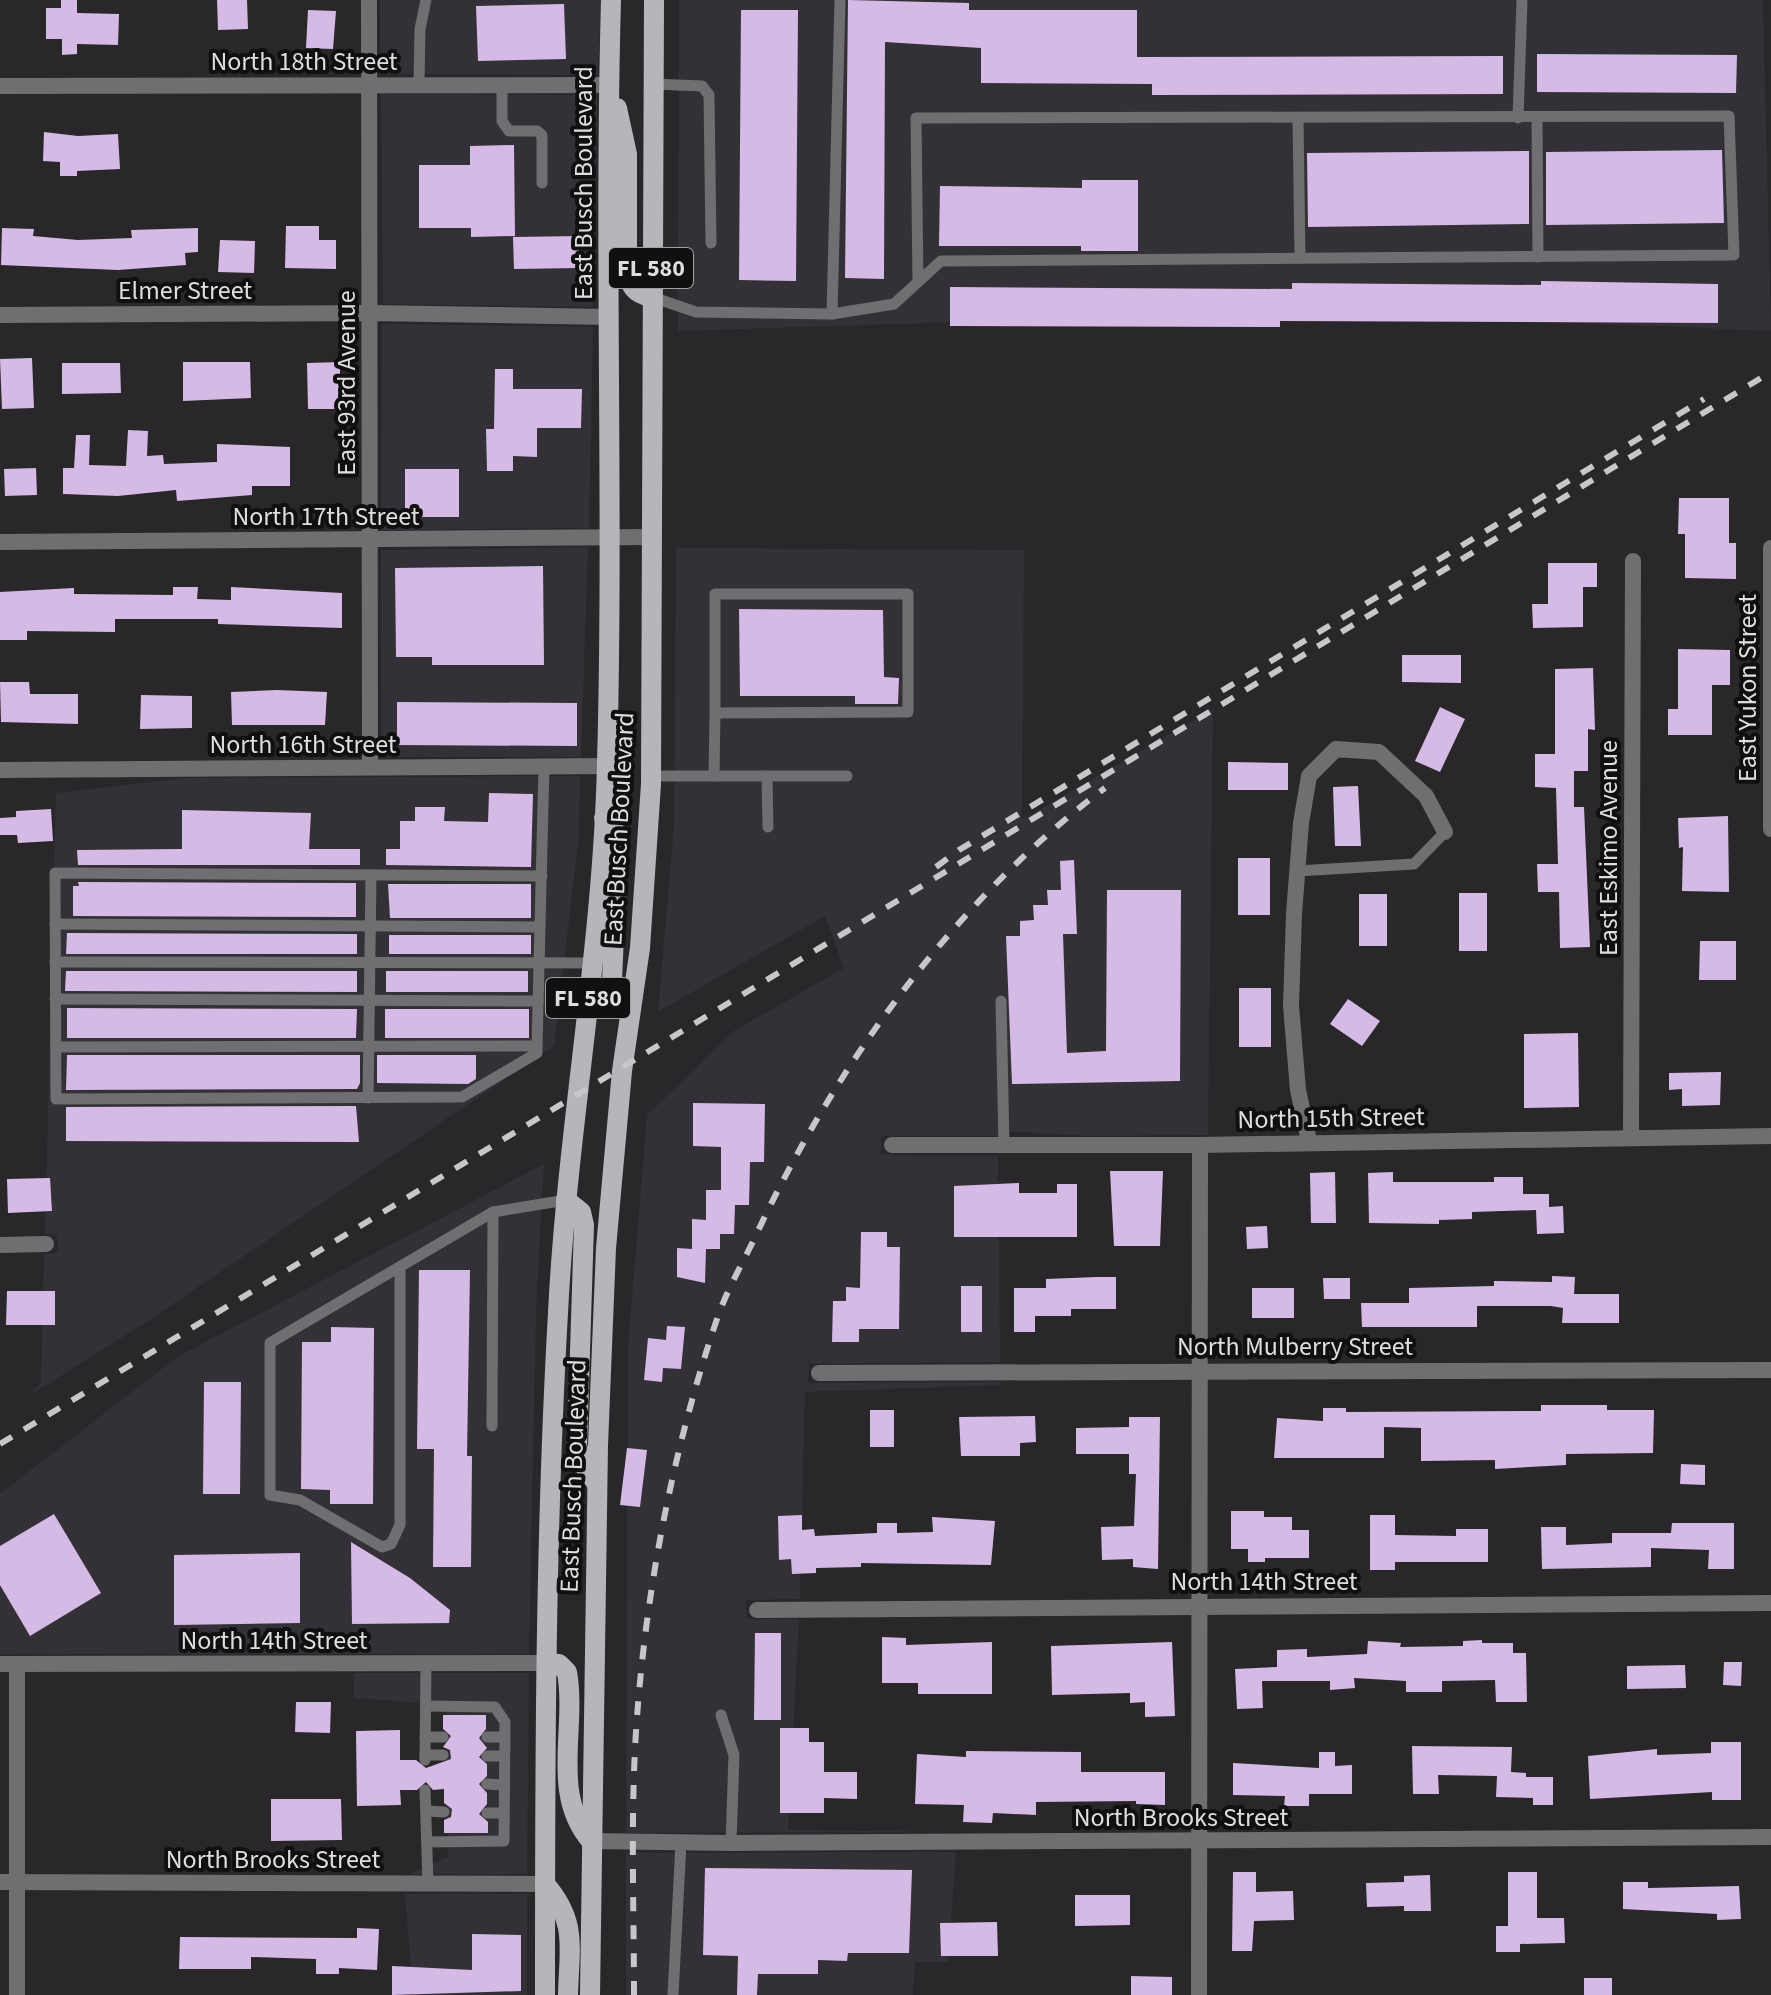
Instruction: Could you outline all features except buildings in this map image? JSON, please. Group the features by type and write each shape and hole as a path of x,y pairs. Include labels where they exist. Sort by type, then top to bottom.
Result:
{"main road":[{"name":"East Busch Boulevard","path":"545,1995 548,1663 558,1313 566,1200 593,963 607,766 611,0"},
{"name":"East Busch Boulevard","path":"590,1995 597,1484 609,1203 640,948 651,776 654,0"},
{"path":"609,85 627,154 627,271 631,287 638,294 651,297"},
{"path":"604,818 618,841 612,981 615,986 633,995"},
{"path":"566,1200 581,1212 584,1225 577,1446 583,1464 597,1484"},
{"path":"548,1663 559,1664 567,1672 569,1802 577,1824 591,1841"},
{"path":"545,1884 565,1906 569,1932 568,1995"}],"street":[{"name":"East 93rd Avenue","path":"369,0 370,767"},
{"name":"North 18th Street","path":"0,86 609,85"},
{"name":"Elmer Street","path":"0,315 370,313 609,317"},
{"name":"North 17th Street","path":"0,542 651,537"},
{"name":"East Yukon Street","path":"1771,548 1771,829"},
{"name":"East Eskimo Avenue","path":"1631,1136 1633,561"},
{"path":"1309,1141 1298,1090 1291,1006 1297,871 1309,776 1336,749 1379,752 1426,796 1445,832"},
{"name":"North 16th Street","path":"0,770 607,766"},
{"name":"North 15th Street","path":"892,1145 1200,1145 1771,1136"},
{"path":"1199,1995 1200,1145"},
{"path":"0,1245 46,1244"},
{"name":"North Mulberry Street","path":"819,1373 1771,1370"},
{"name":"North 14th Street","path":"757,1610 1771,1603"},
{"name":"North 14th Street","path":"8,1664 548,1663"},
{"path":"8,1664 8,1882 17,1995"},
{"name":"North Brooks Street","path":"591,1841 731,1843 1771,1837"},
{"name":"North Brooks Street","path":"8,1882 545,1884"}],"lane":[{"path":"419,84 420,29 426,0"},
{"path":"832,314 840,0"},
{"path":"1518,118 1522,0"},
{"path":"653,84 702,86 709,95 711,243"},
{"path":"502,85 502,121 509,131 537,131 542,135 542,183"},
{"path":"651,297 696,312 832,314 894,304 941,261 1734,255 1729,116 916,118 918,282"},
{"path":"1537,117 1538,257"},
{"path":"1298,118 1300,258"},
{"path":"714,776 715,594 908,594 908,712 715,713"},
{"path":"542,876 55,873 56,1099 462,1097 537,1053 542,876 544,766"},
{"path":"651,776 847,776"},
{"path":"767,776 768,827"},
{"path":"1297,871 1414,864 1445,832"},
{"path":"368,1098 371,875"},
{"path":"55,924 540,927"},
{"path":"55,962 593,963"},
{"path":"55,999 538,1001"},
{"path":"1001,1001 1004,1146"},
{"path":"56,1047 537,1046"},
{"path":"400,1267 400,1525 391,1544 382,1547 300,1500 270,1495 270,1343 493,1212 566,1200"},
{"path":"492,1426 493,1212"},
{"path":"426,1663 425,1758 443,1755"},
{"path":"426,1706 495,1707 505,1722 504,1841 427,1842"},
{"path":"721,1715 734,1755 731,1843"},
{"path":"425,1737 443,1737"},
{"path":"487,1737 504,1737"},
{"path":"487,1756 504,1756"},
{"path":"487,1784 504,1785"},
{"path":"425,1790 428,1884"},
{"path":"426,1811 444,1812"},
{"path":"487,1813 504,1813"},
{"path":"673,1995 681,1843"}],"shaded area":[{"path":"380,0 601,0 598,75 380,74"},
{"path":"679,0 1763,0 1771,331 1306,311 678,331"},
{"path":"381,94 597,95 593,307 383,304"},
{"path":"382,324 593,327 589,528 381,530"},
{"path":"588,547 581,757 381,757 381,550"},
{"path":"676,548 1024,550 1022,820 1213,709 1208,1135 1091,1136 998,1131 998,1136 881,1136 881,1155 998,1156 1000,1362 809,1364 808,1383 1001,1382 1001,1385 805,1392 800,1599 746,1600 747,1619 799,1619 788,1830 958,1832 626,1833 628,1346 647,1115 734,1031 844,968 825,916 658,1012 674,825"},
{"path":"580,776 579,836 554,1046 151,1319 29,1396 41,1382 44,1254 58,1253 57,1234 45,1234 56,793 186,778"},
{"path":"544,1164 536,1310 529,1654 0,1654 0,1494 177,1357"},
{"path":"354,1673 529,1673 527,1874 410,1874 448,1857 446,1705 354,1698"},
{"path":"956,1852 948,1962 915,1962 913,1995 626,1995 626,1853"},
{"path":"405,1894 527,1894 527,1995 413,1995"}],"railway":[{"path":"0,1444 1771,372"},
{"path":"936,867 959,850 1704,399"},
{"path":"634,1995 634,1786 637,1717 648,1616 675,1465 721,1308 789,1170 824,1108 862,1047 904,989 998,881 1105,788"}]}
